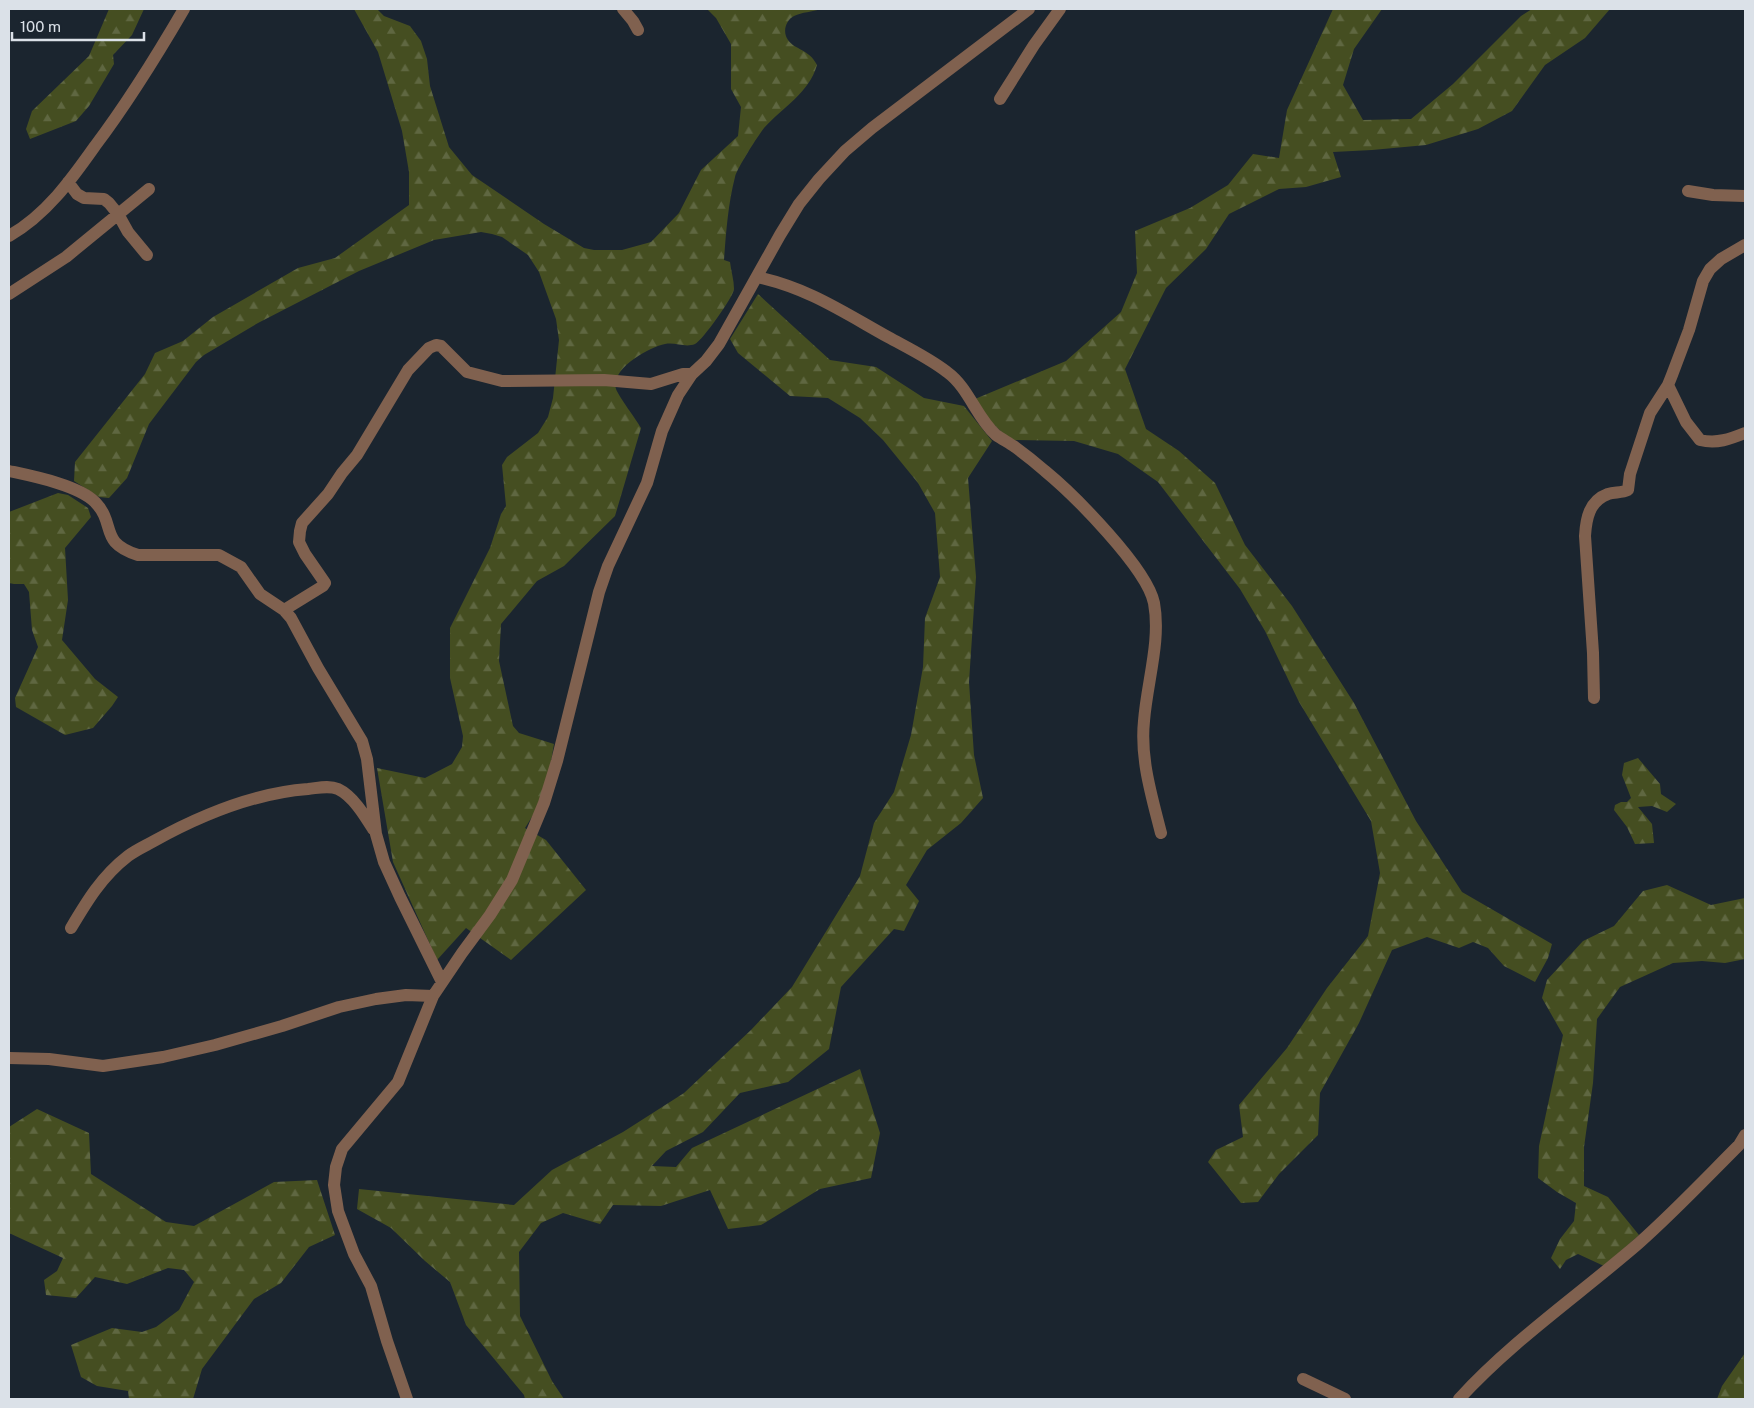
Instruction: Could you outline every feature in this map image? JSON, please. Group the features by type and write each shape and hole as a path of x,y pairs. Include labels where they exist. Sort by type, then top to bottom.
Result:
{"street":[{"path":"9,236 49,206 68,182 130,99 184,9"},
{"path":"623,9 638,30"},
{"path":"407,1399 387,1341 372,1286 354,1254 338,1211 334,1185 336,1167 342,1150 398,1082 433,996 502,898 530,838 544,804 557,761 599,592 608,566 647,483 662,430 678,395 692,374 720,344 799,204 819,179 845,151 872,128 1029,9"},
{"path":"1000,99 1034,44 1060,9"},
{"path":"68,182 78,194 90,200 104,198 118,214 128,232 148,255"},
{"path":"9,294 66,257 149,189"},
{"path":"1688,191 1713,195 1745,196"},
{"path":"1594,698 1585,536 1586,521 1590,509 1598,499 1609,494 1628,490 1630,474 1650,413 1668,386 1689,330 1703,281 1710,269 1721,259 1745,245"},
{"path":"757,277 774,280 806,291 920,354 948,372 962,387 983,420 997,435 1047,472 1086,510 1126,555 1142,578 1154,602 1156,628 1144,721 1143,749 1149,787 1161,834"},
{"path":"284,610 325,583 305,554 300,542 302,523 328,494 357,455 408,370 429,348 441,346 467,372 502,381 604,380 651,384 683,374 692,374"},
{"path":"1668,386 1686,422 1700,440 1710,442 1725,441 1745,433"},
{"path":"9,471 52,482 74,490 94,501 108,523 110,536 128,551 138,555 219,555 230,559 241,567 260,594 284,610 296,625 318,668 362,742 367,759 376,834 384,862 442,982"},
{"path":"71,928 92,892 128,856 181,826 241,802 293,790 329,787 339,790 351,799 376,834"},
{"path":"9,1058 49,1059 103,1066 163,1058 282,1026 339,1007 406,995 433,996"},
{"path":"1459,1399 1490,1366 1638,1243 1690,1196 1743,1142"},
{"path":"1303,1379 1345,1399"}],"green space":[{"path":"109,9 144,9 132,35 113,55 114,64 89,106 76,121 30,139 26,129 32,111 89,56"},
{"path":"354,9 377,9 384,16 410,26 421,41 427,59 430,86 449,147 472,175 544,224 584,248 622,250 651,242 679,213 701,170 738,136 741,107 731,89 731,44 716,18 707,9 821,9 797,15 787,23 785,33 788,40 810,56 817,65 802,92 764,128 743,160 735,177 729,208 724,260 730,262 734,286 733,293 724,309 695,344 665,344 650,349 632,360 619,374 616,381 616,389 641,428 615,516 564,566 537,581 501,624 499,661 513,726 519,733 554,744 545,796 525,828 546,840 586,890 511,960 466,928 437,960 393,862 377,768 425,778 452,764 462,747 463,736 450,678 450,628 490,548 501,514 506,506 502,465 507,457 538,433 548,417 553,398 559,340 556,319 539,272 528,255 502,237 481,232 434,240 359,271 258,323 204,355 196,362 149,424 127,478 109,498 99,497 74,481 75,462 145,374 155,353 183,341 213,317 298,268 335,258 409,205 409,172 402,131 378,52"},
{"path":"1333,9 1382,9 1354,49 1343,85 1363,120 1411,119 1453,84 1521,16 1532,9 1610,9 1585,38 1545,65 1512,111 1478,129 1426,145 1333,152 1341,177 1306,187 1279,189 1229,214 1206,249 1166,288 1125,369 1146,429 1179,451 1215,483 1245,545 1292,606 1354,703 1416,821 1462,892 1552,944 1548,958 1535,982 1504,966 1488,948 1473,942 1459,948 1427,937 1392,950 1359,1023 1320,1093 1318,1135 1279,1174 1258,1202 1241,1203 1208,1162 1216,1150 1243,1137 1239,1105 1287,1048 1327,988 1368,936 1380,873 1371,821 1299,702 1265,631 1240,589 1158,482 1118,454 1074,441 1010,440 986,417 975,399 1066,361 1121,312 1137,273 1135,231 1190,208 1228,185 1253,154 1279,158 1287,110"},
{"path":"758,294 830,360 876,367 924,398 964,406 992,441 968,478 976,577 969,682 974,755 983,798 961,823 927,850 906,885 919,901 904,931 894,929 841,987 829,1049 788,1082 740,1093 703,1132 666,1151 652,1166 676,1167 692,1148 860,1069 880,1133 871,1178 820,1189 761,1225 728,1229 710,1190 661,1206 613,1205 600,1224 563,1213 541,1223 519,1252 520,1316 552,1381 564,1399 525,1399 524,1395 466,1325 450,1282 391,1228 357,1209 359,1189 514,1205 552,1170 623,1132 684,1093 751,1030 792,987 860,876 874,823 894,792 911,735 923,667 925,618 940,577 935,513 918,483 883,440 860,418 828,398 790,396 738,353 730,339"},
{"path":"58,493 68,495 88,508 91,517 65,548 68,600 62,640 95,679 118,697 93,728 65,735 16,707 15,698 38,647 32,630 29,592 24,584 9,583 9,512"},
{"path":"1638,758 1660,784 1661,794 1676,804 1667,812 1652,806 1638,807 1652,824 1654,843 1635,844 1627,827 1614,810 1615,805 1627,802 1631,798 1622,775 1624,763"},
{"path":"1667,885 1711,905 1745,898 1745,959 1725,963 1702,961 1673,963 1620,987 1597,1019 1593,1083 1584,1147 1584,1186 1608,1197 1639,1235 1604,1266 1578,1254 1566,1260 1560,1269 1551,1258 1560,1239 1574,1221 1576,1203 1538,1178 1539,1146 1563,1035 1542,998 1547,980 1583,941 1614,926 1643,891"},
{"path":"37,1109 89,1133 91,1174 166,1222 194,1226 274,1182 317,1180 335,1235 309,1247 281,1283 254,1299 202,1369 193,1399 129,1399 128,1391 97,1386 81,1377 71,1345 112,1328 142,1332 156,1327 179,1310 194,1282 184,1270 168,1268 127,1284 95,1277 76,1298 46,1295 44,1280 57,1271 63,1258 9,1233 9,1127"},
{"path":"1745,1353 1745,1399 1717,1399 1722,1386"}]}
